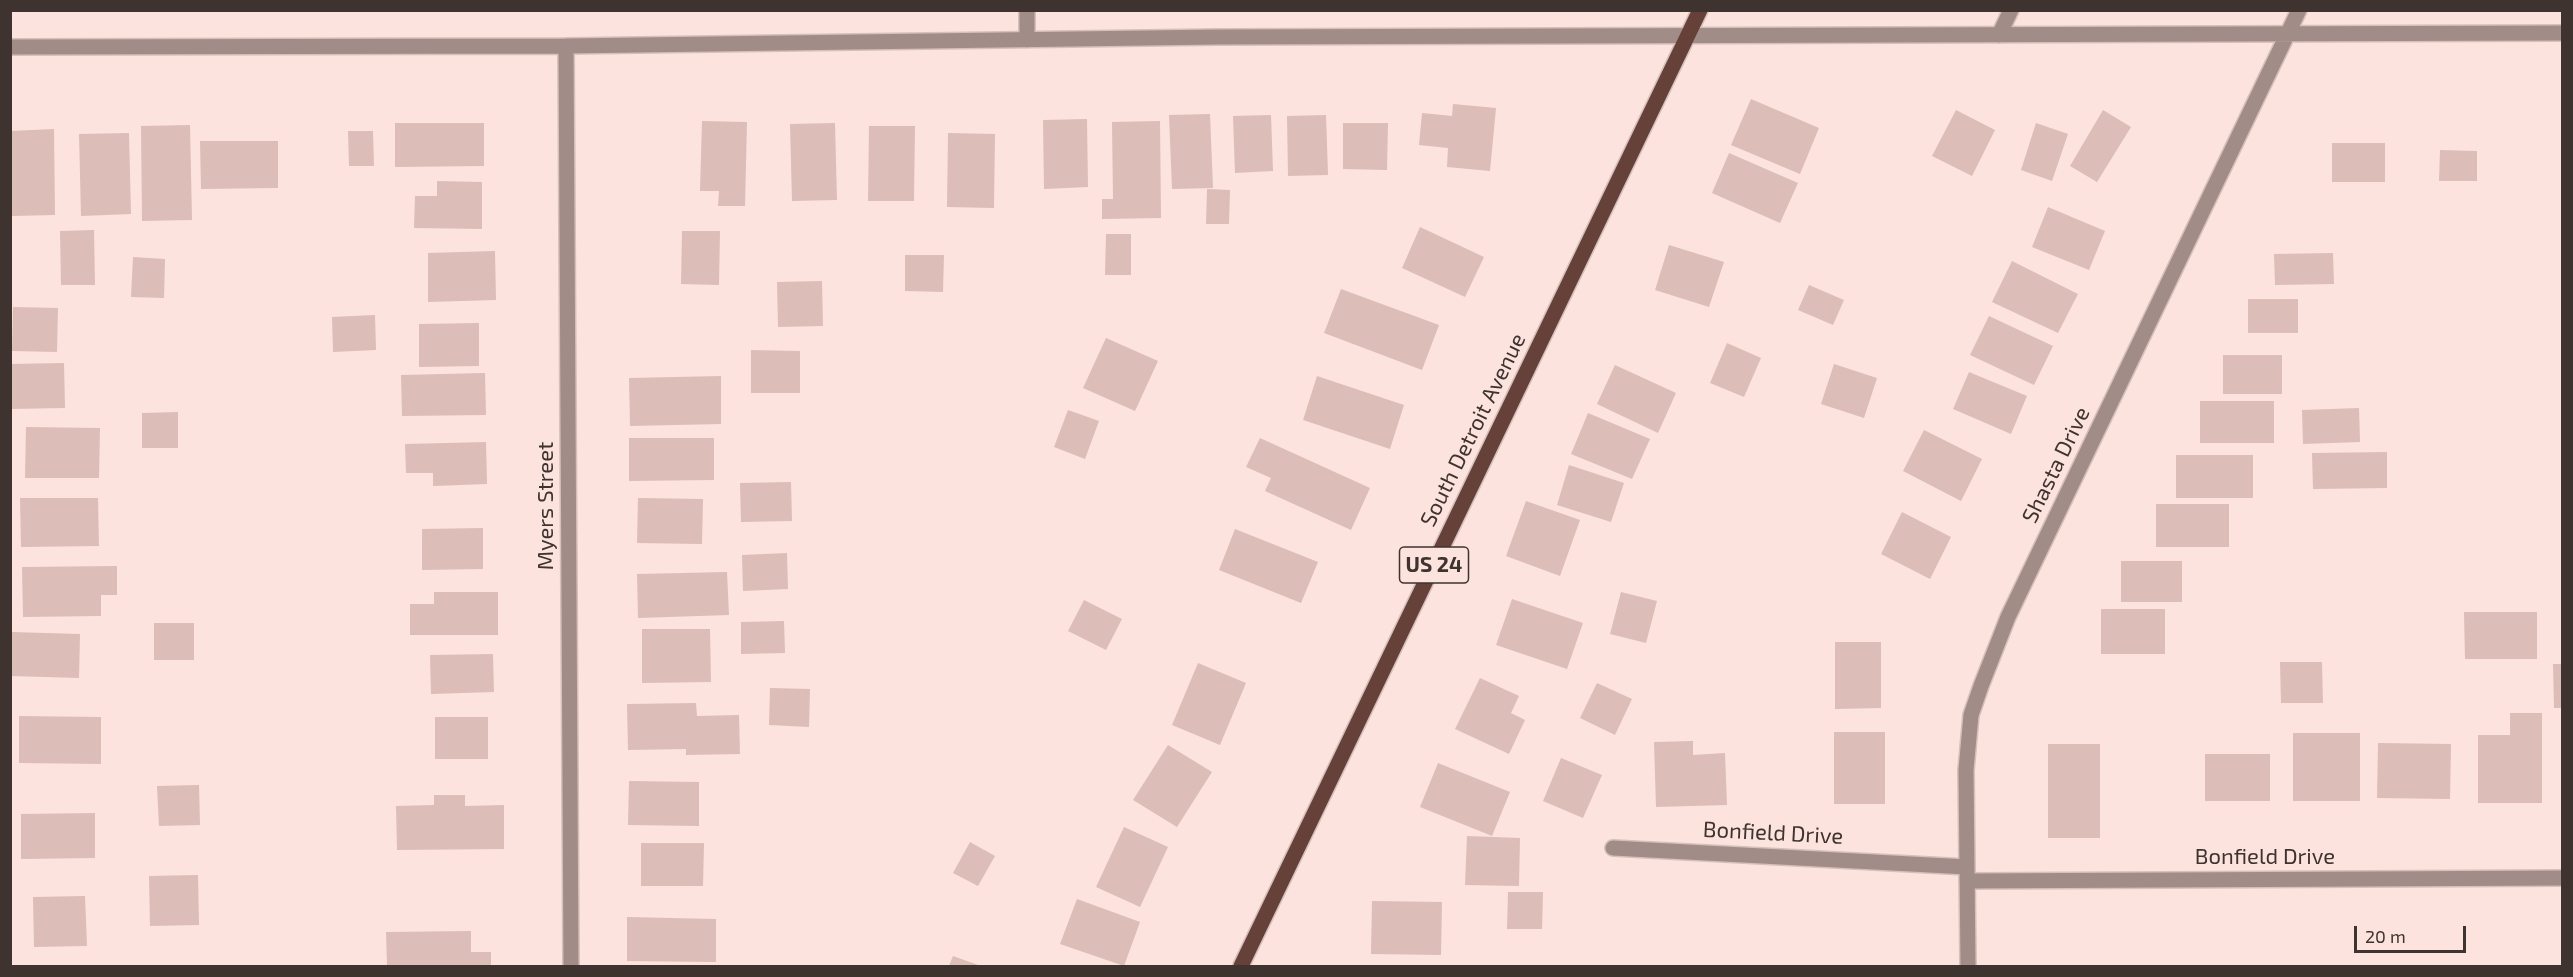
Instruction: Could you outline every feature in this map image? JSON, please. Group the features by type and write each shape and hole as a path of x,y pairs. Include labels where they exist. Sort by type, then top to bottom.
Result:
{"main road":[{"name":"South Detroit Avenue","path":"1241,966 1700,10"}],"street":[{"path":"1027,10 1027,40"},
{"path":"2000,35 2011,10"},
{"name":"Shasta Drive","path":"1968,966 1968,741 1971,715 2008,617 2299,10"},
{"path":"10,48 566,46 1027,40 1687,36 2562,33"},
{"name":"Myers Street","path":"566,46 571,966"},
{"name":"Bonfield Drive","path":"1613,848 1967,874 2562,878"}],"building":[{"path":"1751,99 1819,128 1800,174 1731,145"},
{"path":"1453,104 1496,108 1490,171 1447,167 1448,148 1419,145 1422,113 1452,116"},
{"path":"1956,110 1995,130 1972,176 1932,156"},
{"path":"2103,110 2131,127 2097,182 2070,166"},
{"path":"1210,114 1213,188 1172,189 1169,115"},
{"path":"1271,115 1273,171 1235,173 1233,116"},
{"path":"1326,115 1328,175 1288,176 1287,116"},
{"path":"1087,119 1088,187 1044,189 1043,120"},
{"path":"702,121 747,122 745,206 718,206 719,191 700,191"},
{"path":"1160,121 1161,218 1102,219 1102,199 1113,199 1112,122"},
{"path":"395,123 484,123 484,166 395,167"},
{"path":"835,123 837,200 792,201 790,124"},
{"path":"1343,123 1388,123 1387,170 1343,169"},
{"path":"2036,123 2068,134 2052,181 2021,170"},
{"path":"190,125 192,220 142,221 141,126"},
{"path":"869,126 915,126 914,201 868,201"},
{"path":"54,129 55,215 12,216 10,131"},
{"path":"348,131 373,131 374,166 349,166"},
{"path":"129,133 131,214 81,216 79,134"},
{"path":"948,133 995,134 994,208 947,207"},
{"path":"200,141 278,141 278,188 201,189"},
{"path":"2332,143 2385,143 2385,182 2332,182"},
{"path":"2440,150 2477,151 2477,181 2439,181"},
{"path":"1729,153 1798,183 1780,223 1712,193"},
{"path":"437,181 482,182 482,229 414,228 415,196 437,196"},
{"path":"1207,189 1230,190 1229,224 1206,224"},
{"path":"2048,207 2105,231 2089,270 2032,247"},
{"path":"1420,227 1484,257 1465,297 1402,268"},
{"path":"94,230 95,285 61,285 60,231"},
{"path":"682,231 720,231 719,285 681,284"},
{"path":"1106,234 1131,234 1131,275 1105,275"},
{"path":"1669,245 1724,262 1709,307 1655,290"},
{"path":"495,251 496,300 428,302 428,253"},
{"path":"2333,253 2334,284 2275,285 2274,254"},
{"path":"905,255 944,255 943,292 905,291"},
{"path":"133,257 165,259 164,298 131,297"},
{"path":"2012,261 2078,294 2058,333 1992,302"},
{"path":"822,281 823,326 778,327 777,282"},
{"path":"1809,285 1844,300 1833,325 1798,310"},
{"path":"1341,289 1439,325 1422,370 1324,333"},
{"path":"2248,299 2298,299 2298,333 2248,333"},
{"path":"13,307 58,308 57,352 12,351"},
{"path":"375,315 376,350 333,352 332,317"},
{"path":"1989,316 2053,346 2034,385 1970,355"},
{"path":"479,323 479,366 419,367 419,324"},
{"path":"1106,338 1158,361 1135,411 1083,388"},
{"path":"1727,343 1761,358 1744,397 1710,383"},
{"path":"751,350 800,351 800,393 751,393"},
{"path":"2223,355 2282,355 2282,394 2223,394"},
{"path":"64,363 65,408 10,409 10,364"},
{"path":"1834,364 1877,378 1864,418 1821,404"},
{"path":"1615,365 1676,393 1658,433 1597,404"},
{"path":"1969,372 2027,396 2011,434 1953,409"},
{"path":"485,373 486,415 402,416 401,375"},
{"path":"721,376 721,424 630,426 629,378"},
{"path":"1317,376 1404,405 1390,449 1303,420"},
{"path":"2200,401 2274,401 2274,443 2200,443"},
{"path":"2359,408 2360,442 2303,444 2302,410"},
{"path":"1068,410 1099,421 1085,459 1054,447"},
{"path":"178,412 178,448 142,448 142,413"},
{"path":"1588,413 1650,439 1632,479 1571,454"},
{"path":"26,427 100,428 99,478 25,478"},
{"path":"1924,430 1982,459 1961,501 1903,471"},
{"path":"629,438 714,438 714,480 629,481"},
{"path":"1260,438 1370,488 1351,530 1265,491 1271,478 1246,467"},
{"path":"486,442 487,484 433,486 433,473 406,473 405,444"},
{"path":"2387,452 2387,488 2313,489 2312,453"},
{"path":"2176,455 2253,455 2253,498 2176,498"},
{"path":"1569,465 1624,483 1611,522 1557,505"},
{"path":"791,482 792,521 741,522 740,483"},
{"path":"20,498 98,498 99,546 21,547"},
{"path":"638,498 703,499 702,544 637,543"},
{"path":"1526,501 1580,520 1560,576 1506,556"},
{"path":"2156,504 2229,504 2229,547 2156,547"},
{"path":"1902,512 1951,537 1930,579 1881,554"},
{"path":"483,528 483,569 422,570 422,529"},
{"path":"1235,529 1318,562 1301,603 1219,570"},
{"path":"787,553 788,589 743,591 742,555"},
{"path":"2121,561 2182,561 2182,602 2121,602"},
{"path":"117,566 117,595 101,595 101,616 23,617 22,567"},
{"path":"727,572 729,615 638,618 637,574"},
{"path":"434,592 498,592 498,635 410,635 410,604 434,604"},
{"path":"1621,592 1657,601 1646,643 1610,634"},
{"path":"1512,599 1583,623 1567,669 1496,645"},
{"path":"1084,600 1122,619 1106,650 1068,631"},
{"path":"2101,609 2165,609 2165,654 2101,654"},
{"path":"2464,612 2537,612 2537,659 2465,659"},
{"path":"784,621 785,653 741,654 741,622"},
{"path":"154,623 194,623 194,660 154,660"},
{"path":"642,629 710,629 711,682 642,683"},
{"path":"11,632 80,634 79,678 10,676"},
{"path":"1835,642 1881,642 1881,708 1835,709"},
{"path":"493,654 494,692 431,694 430,655"},
{"path":"2280,662 2322,662 2323,703 2281,703"},
{"path":"1198,663 1246,683 1220,745 1172,725"},
{"path":"2553,664 2562,664 2562,708 2554,708"},
{"path":"1480,678 1519,696 1511,713 1525,720 1509,754 1455,729"},
{"path":"1597,683 1632,699 1615,735 1580,718"},
{"path":"770,688 810,689 809,727 769,725"},
{"path":"696,703 697,716 739,715 740,754 686,755 686,749 628,750 627,704"},
{"path":"2510,713 2542,713 2542,803 2478,803 2478,735 2510,735"},
{"path":"19,716 101,717 101,764 19,763"},
{"path":"435,717 488,717 488,759 435,759"},
{"path":"1834,732 1885,732 1885,804 1834,804"},
{"path":"2293,733 2360,733 2360,801 2293,801"},
{"path":"1693,741 1693,755 1725,753 1727,805 1656,807 1654,742"},
{"path":"2378,743 2451,744 2450,799 2377,798"},
{"path":"2048,744 2100,744 2100,838 2048,838"},
{"path":"1168,745 1212,772 1177,827 1133,800"},
{"path":"2205,754 2270,754 2270,801 2205,801"},
{"path":"1561,758 1602,775 1583,818 1543,801"},
{"path":"1438,763 1510,792 1492,836 1420,807"},
{"path":"629,781 699,782 699,826 628,825"},
{"path":"199,785 200,825 159,826 157,786"},
{"path":"434,795 465,795 465,806 504,805 504,849 397,850 396,806 434,805"},
{"path":"95,813 95,858 21,859 21,814"},
{"path":"1124,827 1168,847 1140,907 1096,887"},
{"path":"1467,836 1520,838 1519,886 1465,885"},
{"path":"970,842 995,856 978,886 953,873"},
{"path":"641,843 704,843 703,886 641,886"},
{"path":"198,875 199,925 150,926 149,876"},
{"path":"1508,892 1543,892 1542,929 1507,929"},
{"path":"85,896 87,946 34,947 33,897"},
{"path":"1077,899 1140,922 1124,966 1060,944"},
{"path":"1372,901 1442,902 1441,955 1371,954"},
{"path":"627,917 716,919 716,962 627,961"},
{"path":"471,931 471,952 491,952 491,966 387,966 386,932"},
{"path":"953,956 981,966 949,966"}]}
